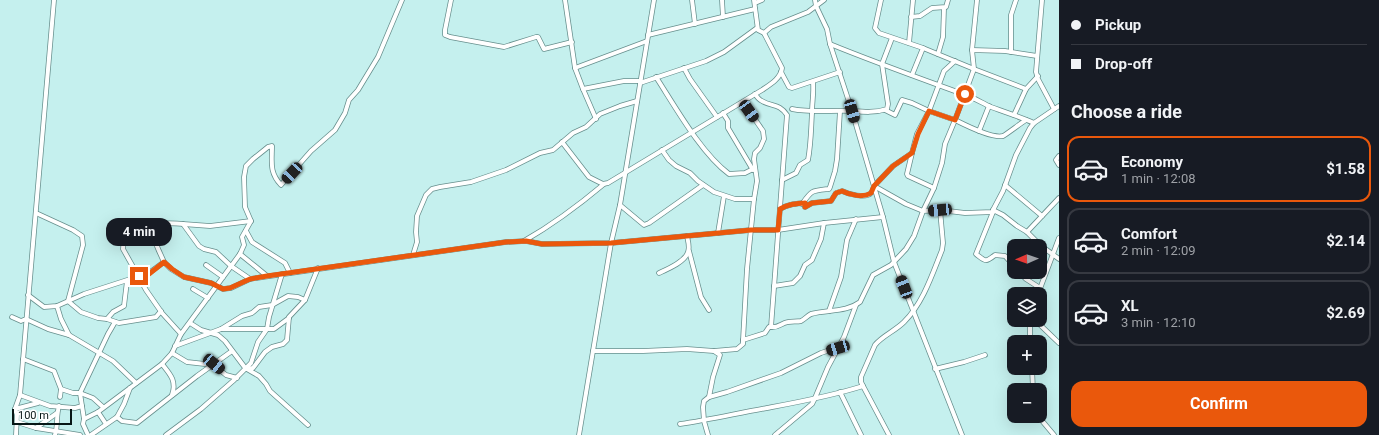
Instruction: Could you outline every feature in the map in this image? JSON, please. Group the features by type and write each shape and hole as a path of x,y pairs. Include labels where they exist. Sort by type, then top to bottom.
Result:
{"street":[{"path":"16,435 18,415 15,408 20,396 54,0"},
{"path":"84,419 98,412 162,364 172,353 181,334 240,254 244,245 242,237 251,221 245,207 244,177 246,166 268,147 272,146 272,169 275,178 281,185 311,151 335,130 345,114 349,100 358,90 378,57 402,0"},
{"path":"451,0 445,30 445,35 450,38 504,47 538,37 544,49 572,42"},
{"path":"565,0 575,68 596,118"},
{"path":"579,435 611,243 626,173 654,0"},
{"path":"692,0 695,24"},
{"path":"722,0 723,17"},
{"path":"523,241 583,201 605,183 626,173 692,131 743,102 778,78 782,68 764,33 758,31 757,28 754,1 762,0"},
{"path":"815,0 816,6 827,29 830,44 852,111 883,217 894,262 962,435"},
{"path":"764,33 772,27 808,12 824,0"},
{"path":"880,0 875,28 878,33 923,48 1026,89"},
{"path":"909,43 913,0"},
{"path":"938,54 943,37 944,8 946,7 948,0"},
{"path":"770,327 780,326 787,322 799,322 812,314 829,310 842,310 856,305 860,302 873,275 894,262 906,249 914,236 923,211 934,188 942,162 945,144 974,69 972,50 977,0"},
{"path":"1011,52 1011,15 1016,0"},
{"path":"1042,0 1036,72 1054,109"},
{"path":"912,17 920,16 932,8 944,8"},
{"path":"648,35 755,9"},
{"path":"583,89 624,81 640,82 706,61 724,52 757,28"},
{"path":"885,110 888,107 888,104 882,64 892,38"},
{"path":"575,68 647,41"},
{"path":"830,44 965,94 989,106 1034,123"},
{"path":"912,75 923,48"},
{"path":"972,50 1011,52 1037,56"},
{"path":"934,188 908,176 907,174 918,134 929,111 944,70 955,61"},
{"path":"684,68 717,117"},
{"path":"781,72 789,88 840,72"},
{"path":"1014,115 1026,89 1038,76"},
{"path":"656,77 714,161 729,174 745,173 753,169"},
{"path":"782,180 796,173 800,164 808,160 812,133 814,97 812,82"},
{"path":"743,340 765,333 770,327 787,115 784,110 775,105 762,102 755,94"},
{"path":"792,109 812,112 852,111 866,113 885,110 895,115 902,100 955,120 979,131 1002,136 1026,120"},
{"path":"413,255 417,242 417,216 426,195 432,189 471,182 506,170 540,153 553,150 573,133 586,127 600,114 637,101"},
{"path":"593,351 694,349 714,351 737,349 743,344 751,230 757,181 754,159 755,153 760,148 764,139 763,130 743,102"},
{"path":"979,131 989,106"},
{"path":"1007,258 1005,256 995,255 988,261 985,261 976,254 1016,155 1034,123 1059,106"},
{"path":"802,204 811,192 815,190 829,189 830,187 837,159 840,111"},
{"path":"723,113 728,121 728,128 756,174"},
{"path":"562,142 590,176 598,182 605,183"},
{"path":"662,150 669,160 676,166 690,173 703,185 714,192 735,199 754,199"},
{"path":"780,209 794,204 805,203 805,207 812,203 831,201 836,193 842,191 867,196 871,193 874,186 893,166 912,153"},
{"path":"1059,156 1056,160 1059,165"},
{"path":"620,205 644,225 703,185"},
{"path":"1005,185 1042,216"},
{"path":"874,186 906,204 923,211 940,210 965,213 993,211 1003,215 1027,232 1040,245 1059,259"},
{"path":"718,233 724,196"},
{"path":"1027,232 1059,198"},
{"path":"889,435 861,382 861,378 875,345 880,339 895,331 914,312 925,291 942,250 943,243 940,210"},
{"path":"36,214 73,230 82,236 83,245 68,301"},
{"path":"181,334 161,312 123,249 124,236 144,239 156,244 164,262 172,269 184,277 217,285 223,289 230,288 250,279 267,276 506,242 523,241 550,244 611,243 751,230 778,230 824,222 883,217"},
{"path":"829,310 841,277 848,240 856,219"},
{"path":"144,239 151,229 163,223 210,226 251,221"},
{"path":"774,286 793,283 800,276 805,265 812,260 821,239 824,222"},
{"path":"183,224 199,246 216,252 231,266 250,279"},
{"path":"246,231 252,242 286,263 290,273"},
{"path":"687,236 689,251 702,297 709,310"},
{"path":"1040,287 1059,238"},
{"path":"659,273 674,266 686,256 689,251"},
{"path":"240,254 267,276"},
{"path":"28,295 44,307 56,306 111,285 149,274 164,262"},
{"path":"206,265 223,277"},
{"path":"221,329 274,329 289,317 305,300 318,268"},
{"path":"166,435 201,409 237,378 251,363 258,342 267,329 272,305 282,274"},
{"path":"1026,279 1038,287"},
{"path":"107,319 113,312 124,306 127,281"},
{"path":"194,289 208,298"},
{"path":"175,346 210,334 242,316 252,313 259,307 272,305 288,296 298,297 305,300"},
{"path":"68,301 81,312 115,322 146,320 156,317 161,312"},
{"path":"774,435 812,404 828,367 844,337 856,305"},
{"path":"56,306 69,335"},
{"path":"12,317 21,321 26,319 48,329 69,335 113,361 136,383"},
{"path":"246,369 253,368 265,352 272,347 283,344 287,340 289,317"},
{"path":"115,322 80,393 84,419 83,424 90,435 116,416 124,404 130,388"},
{"path":"190,323 210,334 218,335 225,341 246,369 259,376 270,391 308,425"},
{"path":"1042,327 1059,343"},
{"path":"708,435 704,421 703,407 704,401 709,397 781,373 821,353 838,348"},
{"path":"116,416 122,421 137,424 232,351"},
{"path":"709,397 712,377 720,355 714,351"},
{"path":"172,353 187,362 214,364 226,374 237,378"},
{"path":"935,369 985,355"},
{"path":"23,359 54,371 61,389 60,397"},
{"path":"162,364 170,375 175,387 172,396"},
{"path":"680,424 704,421 815,398 863,386"},
{"path":"61,389 73,393 80,393 93,398 103,407"},
{"path":"840,392 861,435"},
{"path":"20,396 39,403 75,408 82,406"},
{"path":"15,408 39,403"},
{"path":"56,433 57,413 59,406"},
{"path":"98,412 106,424"},
{"path":"36,428 57,413"},
{"path":"17,422 56,433 80,435"},
{"path":"1044,423 1054,435"}],"route":[{"path":"139,276 149,274 164,262 184,277 211,283 223,289 230,288 250,279 267,276 506,242 526,241 542,244 611,243 751,230 778,230 780,209 786,206 797,203 805,203 805,207 814,202 831,201 836,193 842,191 867,196 871,193 874,186 889,172 893,166 912,153 918,134 929,111 955,120 965,94"}]}
